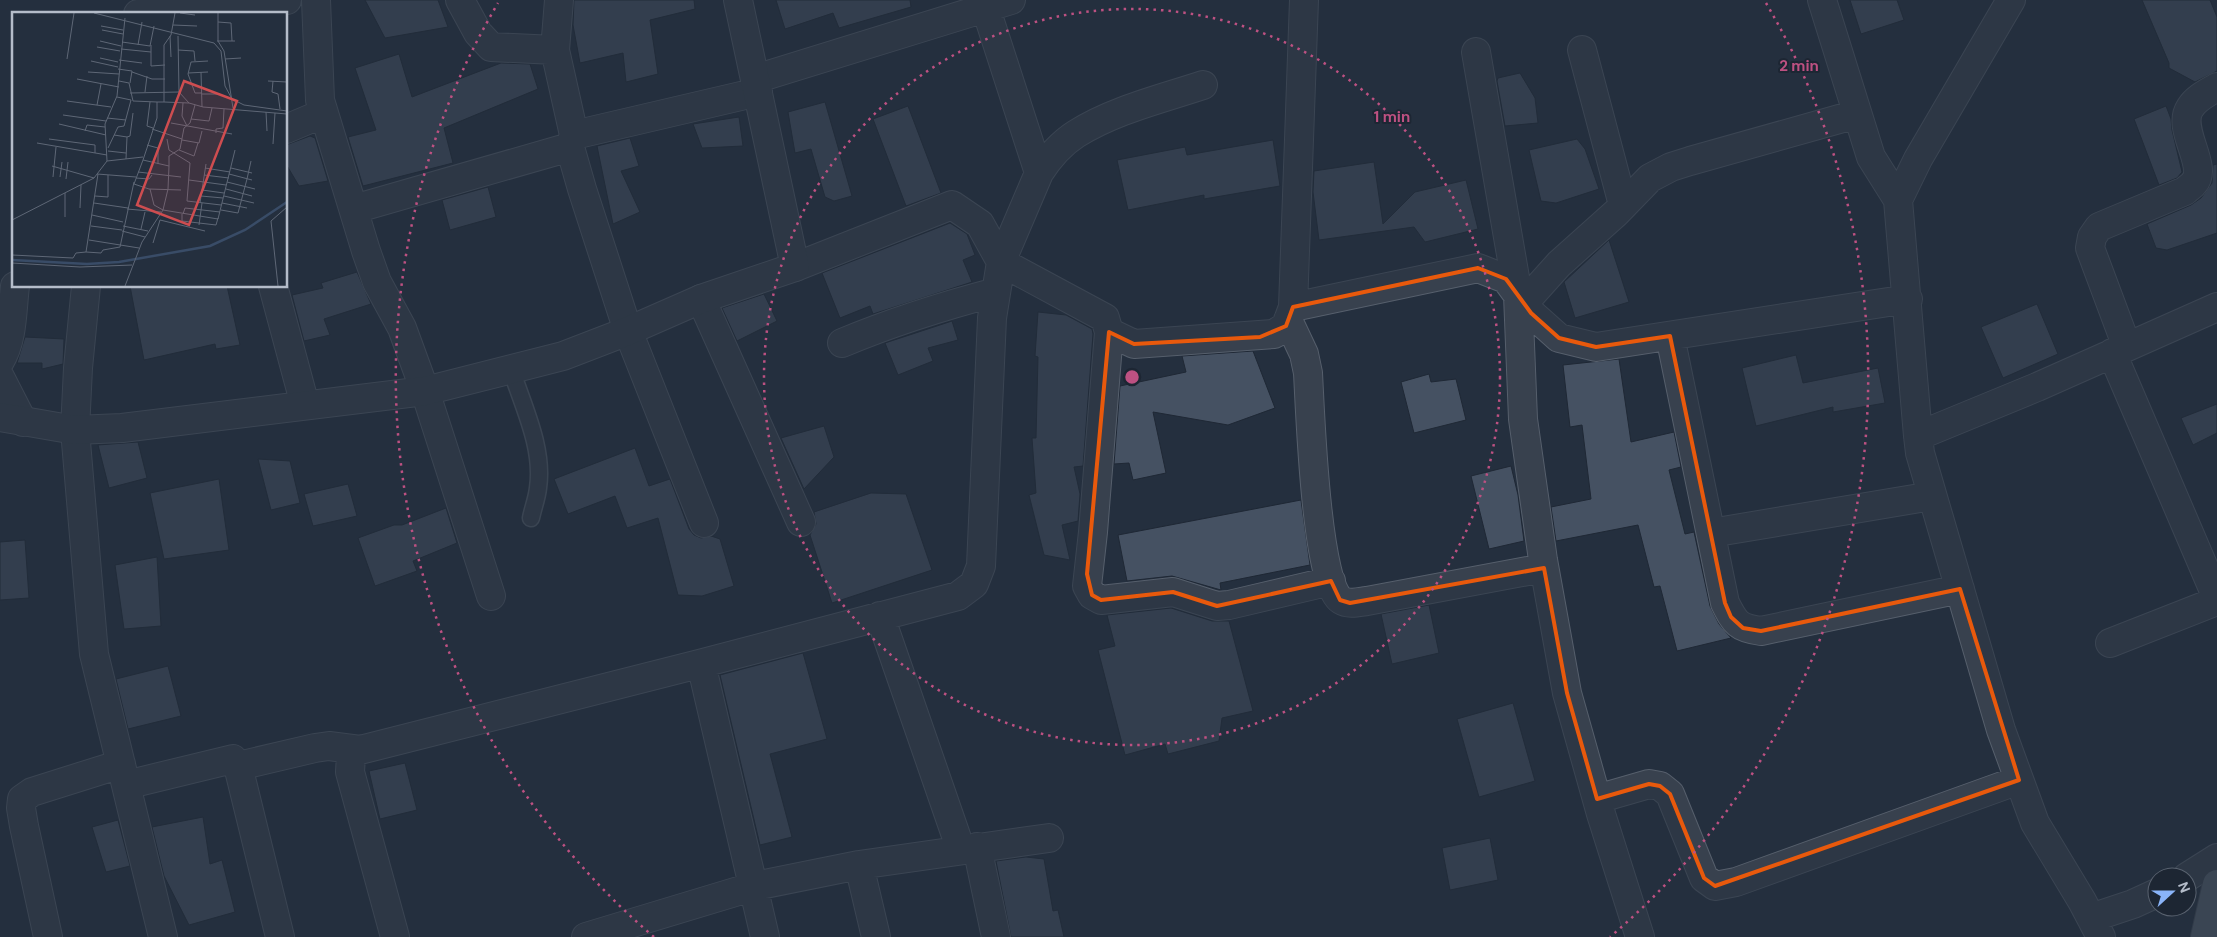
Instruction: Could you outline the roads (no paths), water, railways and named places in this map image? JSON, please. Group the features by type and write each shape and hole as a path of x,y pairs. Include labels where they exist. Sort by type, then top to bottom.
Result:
{"main road":[{"path":"2205,937 2217,884"}],"street":[{"path":"159,12 287,0"},
{"path":"316,0 320,100 374,274 402,328 425,391 491,596"},
{"path":"460,0 478,33 491,47 555,50"},
{"path":"559,0 555,50 572,141 590,216 628,331 704,523"},
{"path":"738,0 794,267"},
{"path":"354,209 756,86 1012,0"},
{"path":"1109,332 1134,344 1260,336 1274,334 1286,326 1291,313 1304,0"},
{"path":"1822,0 1871,157 1898,200 1920,453 2001,730 2019,780 2035,823 2096,927 2147,898"},
{"path":"1898,200 1918,159 2011,0"},
{"path":"986,9 1039,173"},
{"path":"1582,50 1623,205"},
{"path":"1476,52 1521,299 1523,419 1544,568 1568,693 1596,799 1640,937"},
{"path":"396,937 350,772 351,755 360,750 958,596 974,584 980,566 992,318 996,292 1002,262 1039,173 1047,161 1074,135 1086,128 1112,116 1202,85"},
{"path":"2110,643 2217,600 2120,350 2090,248 2092,237 2099,227 2185,190 2195,182 2198,173 2186,121 2188,110 2197,99 2217,87"},
{"path":"288,128 324,113"},
{"path":"1521,299 1650,178 1671,167 1858,114"},
{"path":"0,377 11,420 75,430 122,428 425,391 563,356 628,331 701,299 794,267 952,205 980,224 1002,262 1105,318 1109,332 1087,586 1092,596 1101,600 1173,592 1217,606 1229,605 1331,581"},
{"path":"1291,313 1478,268 1506,279 1531,312 1559,338 1596,347 1908,299"},
{"path":"0,361 6,353 15,288"},
{"path":"86,288 78,368 75,430 94,654 163,937"},
{"path":"275,288 304,405"},
{"path":"842,342 942,306 996,292"},
{"path":"701,299 801,522"},
{"path":"1918,436 2217,307"},
{"path":"1291,313 1308,373 1315,495 1331,581 1334,591 1340,600 1350,603 1544,568"},
{"path":"1670,336 1725,603 1732,617 1743,628 1760,631 1960,589"},
{"path":"1711,532 1932,496"},
{"path":"880,616 969,848 996,937"},
{"path":"698,664 703,672 755,886 765,937"},
{"path":"238,766 329,746 360,750"},
{"path":"48,937 24,826 21,808 22,799 32,792 124,774 226,759 233,759 238,766 280,937"},
{"path":"1596,799 1649,784 1660,786 1670,794 1704,878 1714,886 1736,882 2019,780"},
{"path":"586,937 617,933 755,886 859,865 1049,838"},
{"path":"2197,871 2217,858"},
{"path":"859,865 876,937"}],"lane":[{"path":"511,369 534,439 539,472 538,488 530,518"}]}
